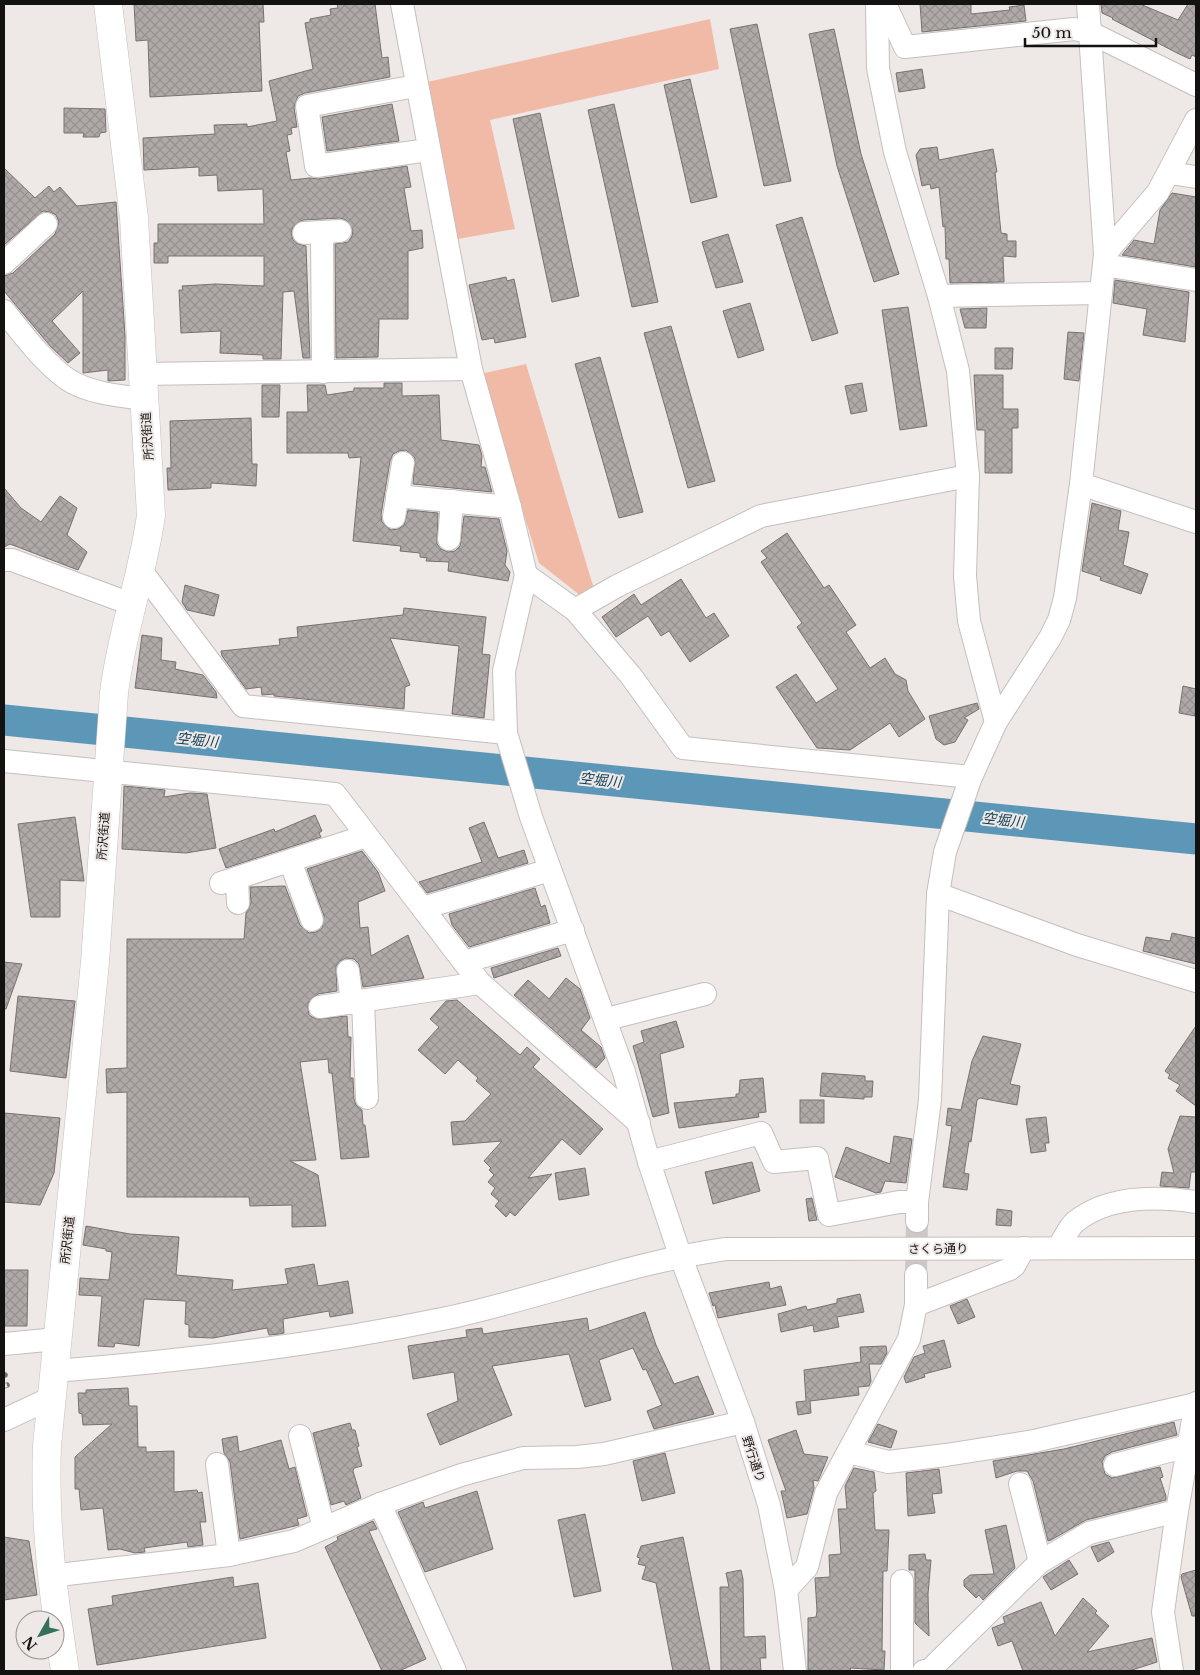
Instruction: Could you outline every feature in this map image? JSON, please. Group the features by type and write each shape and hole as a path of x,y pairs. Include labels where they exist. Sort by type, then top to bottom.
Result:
{"main road":[{"name":"所沢街道","path":"65,1671 50,1576 46,1486 51,1398 95,962 113,702 117,667 151,515 134,218 108,4"}],"street":[{"path":"402,4 471,370 510,507 526,575 575,610 631,676 683,748 970,780"},
{"path":"877,4 878,68 895,152 939,296 958,371 968,476 964,576 969,621 996,722"},
{"path":"885,4 905,47"},
{"path":"648,1162 761,1133 774,1162 817,1158 828,1215 899,1202 917,1212 930,1100 938,894 946,852 970,780 996,722 1050,638 1059,620 1065,598 1081,484 1105,260 1088,4"},
{"path":"878,68 905,47 1074,29 1089,32 1196,85"},
{"path":"416,86 307,106 316,166 428,150"},
{"path":"1105,260 1158,192 1170,173 1196,120"},
{"path":"1170,173 1196,177"},
{"path":"4,263 46,224"},
{"path":"322,232 323,372"},
{"path":"1105,260 1196,280"},
{"path":"939,296 1101,293"},
{"path":"4,311 44,358 67,379 112,395 144,387 323,372 471,370"},
{"path":"403,463 396,507 452,501 510,507"},
{"path":"575,610 617,586 761,516 968,476"},
{"path":"1081,484 1196,522"},
{"path":"449,539 452,501"},
{"path":"4,560 12,560 131,604"},
{"path":"140,569 243,706 507,739"},
{"name":"野行通り","path":"526,575 504,672 507,739 531,817 607,1020 639,1123 648,1162 680,1255 742,1422 769,1505 786,1590 796,1671"},
{"path":"4,761 108,768 335,794 480,983 639,1123"},
{"path":"238,903 229,881 366,836"},
{"path":"290,861 312,920"},
{"path":"423,908 550,870"},
{"path":"938,894 1077,945 1196,980"},
{"path":"464,962 573,930"},
{"path":"348,971 358,1002 367,1098"},
{"path":"320,1007 480,983"},
{"path":"607,1020 705,994"},
{"path":"1058,1248 1073,1223 1106,1207 1128,1200 1149,1198 1196,1202"},
{"path":"916,1305 1010,1269 1024,1248"},
{"name":"さくら通り","path":"54,1371 172,1362 326,1342 448,1318 680,1255 726,1249 1196,1248"},
{"path":"786,1590 807,1567 826,1492 909,1340 916,1305 916,1275"},
{"path":"4,1344 57,1339"},
{"path":"4,1420 51,1398"},
{"path":"849,1452 888,1462 1034,1441 1196,1411 1177,1511 1163,1612 1168,1671"},
{"path":"50,1576 229,1555 294,1541 380,1504 461,1475 523,1458 577,1457 604,1454 742,1422"},
{"path":"300,1436 324,1528"},
{"path":"1115,1465 1188,1446"},
{"path":"217,1464 229,1555"},
{"path":"1020,1484 1040,1562"},
{"path":"380,1504 455,1671"},
{"path":"924,1671 930,1670 943,1658 1040,1562 1089,1533 1177,1511"},
{"path":"902,1581 902,1671"}],"shaded area":[{"path":"710,19 719,69 490,120 515,229 452,240 423,83"},
{"path":"526,364 594,589 581,596 539,563 480,374"}],"building":[{"path":"134,4 263,4 264,22 259,22 262,91 150,97 148,40 136,41"},
{"path":"337,4 375,4 382,58 388,57 390,77 305,93 298,96 294,107 297,127 291,128 292,134 287,135 290,151 286,152 291,180 318,179 407,166 411,187 404,188 411,231 422,230 423,248 408,251 408,319 379,319 378,357 336,358 335,244 348,242 353,230 346,220 340,218 303,220 293,227 291,233 293,240 298,244 306,246 310,358 303,358 294,291 283,292 281,359 263,359 263,355 220,353 221,331 181,333 179,290 183,290 182,286 216,284 264,286 264,256 168,256 168,263 154,263 154,243 158,243 158,224 264,224 263,189 218,191 217,175 199,176 199,167 144,170 143,138 215,134 214,125 247,124 247,127 277,121 269,81 313,69 305,23 310,22 310,19 331,15 330,9 338,8"},
{"path":"920,4 971,4 971,14 1010,10 1009,7 1024,5 1026,21 922,32"},
{"path":"1101,4 1140,4 1178,20 1188,4 1196,4 1196,57 1192,55 1190,59 1112,19 1102,13"},
{"path":"757,24 791,181 764,186 730,29"},
{"path":"834,29 861,154 899,274 874,282 837,166 809,34"},
{"path":"922,69 925,88 899,92 896,73"},
{"path":"690,79 717,197 691,203 664,85"},
{"path":"392,104 399,141 327,151 322,117"},
{"path":"614,104 658,302 632,307 588,110"},
{"path":"64,108 105,109 106,132 100,133 99,137 83,137 84,133 64,133"},
{"path":"540,113 579,296 552,302 513,119"},
{"path":"937,147 939,160 993,149 997,172 995,172 1001,233 1007,234 1007,241 1016,241 1016,257 1003,256 1004,282 950,283 949,259 946,259 945,226 943,227 939,187 931,189 930,184 922,186 916,155 920,149"},
{"path":"4,168 35,198 49,186 54,192 60,187 77,206 116,202 125,336 125,380 108,381 108,370 83,373 83,291 52,321 80,353 68,363 51,347 4,291 4,276 13,273 55,234 59,222 56,215 43,211 4,245"},
{"path":"1172,193 1196,197 1196,267 1122,255 1134,240 1154,244 1160,210"},
{"path":"802,217 838,333 812,341 776,225"},
{"path":"728,234 743,282 716,288 702,242"},
{"path":"506,277 507,281 514,279 526,337 495,343 494,338 482,340 469,285"},
{"path":"1115,280 1189,292 1185,342 1143,335 1147,309 1113,303"},
{"path":"750,303 764,350 738,358 723,311"},
{"path":"908,307 927,426 900,430 882,310"},
{"path":"987,308 986,328 965,328 960,309"},
{"path":"671,326 715,481 688,488 644,333"},
{"path":"1068,332 1084,333 1079,381 1064,379"},
{"path":"995,348 1013,348 1012,369 995,369"},
{"path":"600,357 643,512 619,518 575,364"},
{"path":"974,375 1003,375 1003,409 1018,409 1018,428 1012,428 1012,473 985,473 985,430 977,430"},
{"path":"384,383 402,383 402,396 439,395 441,440 479,445 482,456 481,467 485,467 492,492 413,484 415,458 406,450 399,451 393,454 390,461 381,515 382,522 391,530 398,529 404,525 408,510 438,513 437,544 441,549 448,552 455,551 460,546 464,516 499,519 507,551 505,565 510,572 508,581 448,571 449,562 426,561 427,558 420,557 420,553 400,551 401,546 353,541 361,457 349,458 348,453 287,453 287,412 308,412 307,385 325,385 327,395 354,391 354,388 384,388"},
{"path":"862,383 867,411 851,414 845,386"},
{"path":"262,385 280,385 279,417 262,417"},
{"path":"251,418 252,464 257,464 256,486 211,483 211,488 168,490 167,468 171,468 170,421"},
{"path":"4,488 21,508 41,522 60,496 77,508 67,535 87,552 78,570 10,544 4,547"},
{"path":"1092,503 1121,511 1118,530 1129,532 1123,565 1148,574 1141,594 1100,580 1101,577 1082,571"},
{"path":"787,533 824,588 829,585 856,625 846,632 870,668 885,658 895,674 906,680 908,691 925,719 899,737 890,723 850,750 817,748 776,687 796,674 816,703 838,689 797,627 802,623 761,562 767,558 761,551"},
{"path":"681,579 706,618 714,613 729,636 690,662 669,631 661,636 648,616 616,637 602,617 634,594 641,605"},
{"path":"185,585 219,595 214,616 187,610 182,602"},
{"path":"404,608 486,617 482,654 490,655 484,718 452,714 459,646 390,638 410,685 405,687 404,709 274,696 274,694 262,695 261,687 246,689 222,656 221,651 280,645 279,639 298,637 297,627 403,615"},
{"path":"142,635 162,638 161,660 176,662 175,669 203,675 216,692 217,698 135,688"},
{"path":"1183,686 1196,689 1195,716 1179,713"},
{"path":"977,703 979,709 964,718 968,720 955,742 944,745 936,739 929,716"},
{"path":"124,786 165,790 164,797 190,793 207,794 216,848 186,853 122,849"},
{"path":"315,815 322,831 319,833 321,837 226,868 219,849 274,829 275,832"},
{"path":"75,817 84,881 60,880 60,917 31,917 18,824"},
{"path":"484,822 498,858 524,850 528,863 427,893 419,882 482,862 469,828"},
{"path":"362,851 378,872 385,891 358,902 360,928 368,927 371,956 408,935 424,978 363,987 359,964 354,959 346,958 336,966 337,991 318,994 308,1003 309,1015 316,1019 347,1016 348,1037 351,1037 350,1078 353,1078 356,1105 362,1110 369,1157 341,1159 332,1073 329,1073 328,1059 300,1062 316,1160 290,1161 318,1175 326,1226 292,1227 292,1205 250,1206 249,1197 127,1197 127,1092 107,1093 106,1069 127,1068 127,939 244,939 246,913 251,903 250,887 285,886 300,925 309,933 316,932 322,928 324,916 307,869"},
{"path":"535,888 541,907 545,905 550,923 469,947 452,925 449,914"},
{"path":"1172,933 1196,938 1196,964 1143,951 1146,937 1170,941"},
{"path":"558,948 561,956 494,978 491,968"},
{"path":"4,962 22,964 6,1009 4,1009"},
{"path":"566,978 580,989 590,1018 581,1030 601,1047 605,1058 596,1068 514,995 528,980 549,999"},
{"path":"18,996 75,1001 66,1078 10,1071"},
{"path":"457,1000 520,1055 527,1047 540,1059 533,1067 603,1129 580,1155 562,1139 528,1178 552,1174 515,1216 510,1212 506,1217 495,1206 499,1201 491,1194 495,1188 488,1182 494,1175 489,1170 491,1168 484,1161 502,1141 453,1145 451,1122 465,1121 491,1094 476,1081 478,1078 458,1060 445,1074 418,1050 439,1027 430,1019 446,1001"},
{"path":"676,1021 684,1047 660,1054 669,1113 653,1117 633,1046 644,1042 641,1031"},
{"path":"1196,1026 1196,1106 1176,1091 1180,1085 1168,1078 1170,1075 1165,1071"},
{"path":"983,1036 1021,1044 1010,1084 1020,1086 1017,1105 980,1098 977,1100 964,1173 969,1174 967,1190 943,1187 952,1126 946,1125 948,1108 961,1110 972,1061"},
{"path":"822,1073 865,1076 865,1081 873,1081 872,1097 864,1097 864,1099 820,1096"},
{"path":"763,1078 766,1112 758,1113 759,1117 679,1128 674,1103 736,1097 736,1094 739,1094 740,1080"},
{"path":"800,1100 824,1100 824,1123 800,1123"},
{"path":"4,1113 60,1118 54,1173 40,1205 4,1202"},
{"path":"1180,1116 1196,1117 1196,1172 1191,1172 1189,1188 1160,1186 1162,1172 1174,1173 1168,1149"},
{"path":"1046,1117 1049,1143 1045,1143 1046,1151 1031,1153 1026,1119"},
{"path":"894,1136 912,1139 906,1183 885,1181 881,1192 876,1193 835,1177 846,1147 890,1164"},
{"path":"752,1162 760,1191 713,1204 705,1172"},
{"path":"585,1168 589,1195 559,1200 555,1173"},
{"path":"812,1198 817,1220 809,1221 806,1199"},
{"path":"997,1209 1012,1211 1011,1226 996,1225"},
{"path":"86,1226 130,1234 179,1237 176,1275 233,1280 232,1290 288,1284 285,1269 314,1264 318,1286 348,1281 353,1313 330,1317 329,1311 283,1319 284,1333 279,1334 269,1335 267,1328 213,1338 189,1337 189,1325 185,1324 186,1301 144,1299 139,1346 115,1343 114,1347 98,1346 102,1296 79,1295 80,1278 109,1280 112,1252 106,1251 106,1249 83,1245"},
{"path":"4,1270 28,1270 27,1326 4,1326"},
{"path":"769,1282 770,1289 781,1286 786,1305 718,1318 715,1305 713,1306 709,1293"},
{"path":"860,1294 864,1312 837,1317 839,1327 814,1332 813,1325 781,1332 778,1314 806,1306 807,1310 837,1303 837,1299"},
{"path":"967,1299 975,1317 958,1324 950,1306"},
{"path":"645,1312 656,1345 674,1384 698,1376 714,1414 654,1429 647,1411 662,1405 646,1369 643,1370 633,1348 599,1360 611,1400 585,1407 569,1354 492,1366 512,1415 440,1445 427,1414 458,1401 454,1372 413,1379 408,1346 467,1337 466,1330 482,1328 483,1334 587,1318 589,1331"},
{"path":"944,1340 951,1367 924,1374 925,1377 906,1383 904,1377 914,1357 925,1353 923,1346"},
{"path":"886,1346 887,1353 881,1364 869,1364 871,1381 869,1386 858,1387 859,1395 810,1401 811,1413 798,1415 796,1402 806,1401 804,1370 861,1362 860,1347"},
{"path":"128,1388 129,1406 137,1406 138,1447 146,1447 146,1452 174,1451 174,1492 197,1490 198,1493 202,1492 206,1522 200,1522 203,1545 188,1547 187,1542 144,1548 145,1552 135,1553 120,1549 108,1550 103,1508 81,1510 79,1489 75,1489 75,1457 112,1424 83,1425 82,1414 79,1413 78,1393 86,1393 86,1390"},
{"path":"1174,1422 1177,1435 1112,1452 1105,1456 1102,1462 1105,1474 1112,1478 1160,1467 1163,1477 1160,1478 1166,1500 1086,1520 1048,1541 1033,1481 1027,1471 1017,1471 996,1478 993,1461 1064,1449"},
{"path":"350,1423 352,1430 355,1430 362,1466 354,1468 353,1471 361,1498 346,1505 344,1501 331,1505 313,1433"},
{"path":"878,1424 897,1431 891,1448 868,1442"},
{"path":"796,1430 804,1454 828,1457 818,1481 813,1480 814,1488 807,1514 787,1518 781,1491 786,1491 768,1440"},
{"path":"237,1436 239,1452 281,1440 289,1469 295,1467 307,1516 297,1519 299,1525 240,1539 230,1462 224,1453 222,1439"},
{"path":"665,1453 675,1493 642,1501 633,1461"},
{"path":"854,1468 874,1472 876,1491 873,1493 875,1530 889,1530 887,1571 883,1571 882,1651 885,1651 884,1670 850,1668 851,1671 808,1671 808,1618 816,1617 817,1611 815,1578 830,1577 829,1555 841,1554 838,1509 847,1509 845,1486"},
{"path":"939,1469 942,1493 932,1494 935,1513 908,1516 906,1473"},
{"path":"477,1491 493,1549 425,1572 398,1512 423,1502 425,1508"},
{"path":"585,1514 601,1591 574,1597 558,1520"},
{"path":"373,1521 377,1529 369,1531 426,1659 399,1671 382,1671 325,1547 338,1540 337,1537"},
{"path":"1006,1525 1015,1568 983,1600 979,1595 976,1598 964,1586 964,1580 970,1575 994,1574 985,1530"},
{"path":"4,1537 29,1541 37,1595 4,1600"},
{"path":"683,1537 710,1671 673,1671 656,1583 642,1579 646,1566 638,1564 640,1558 637,1557 641,1546"},
{"path":"1109,1542 1114,1552 1098,1562 1091,1547"},
{"path":"925,1554 926,1560 931,1560 928,1594 929,1636 915,1623 915,1570 909,1570 909,1555"},
{"path":"1069,1560 1078,1574 1051,1590 1043,1577"},
{"path":"741,1570 743,1579 744,1637 765,1636 766,1658 760,1658 761,1671 721,1671 720,1587 729,1587 726,1573"},
{"path":"1196,1570 1196,1616 1192,1616 1181,1577 1182,1574"},
{"path":"233,1577 234,1587 258,1583 266,1638 97,1665 88,1609 113,1605 112,1596"},
{"path":"1083,1598 1109,1626 1087,1652 1152,1638 1157,1662 1129,1671 1023,1671 1012,1641 998,1646 992,1628 1005,1623 1003,1617 1041,1602 1055,1636"}],"waterway":[{"name":"空堀川","path":"4,720 1196,839"}],"tunnel":[{"path":"916,1275 917,1221"}]}
